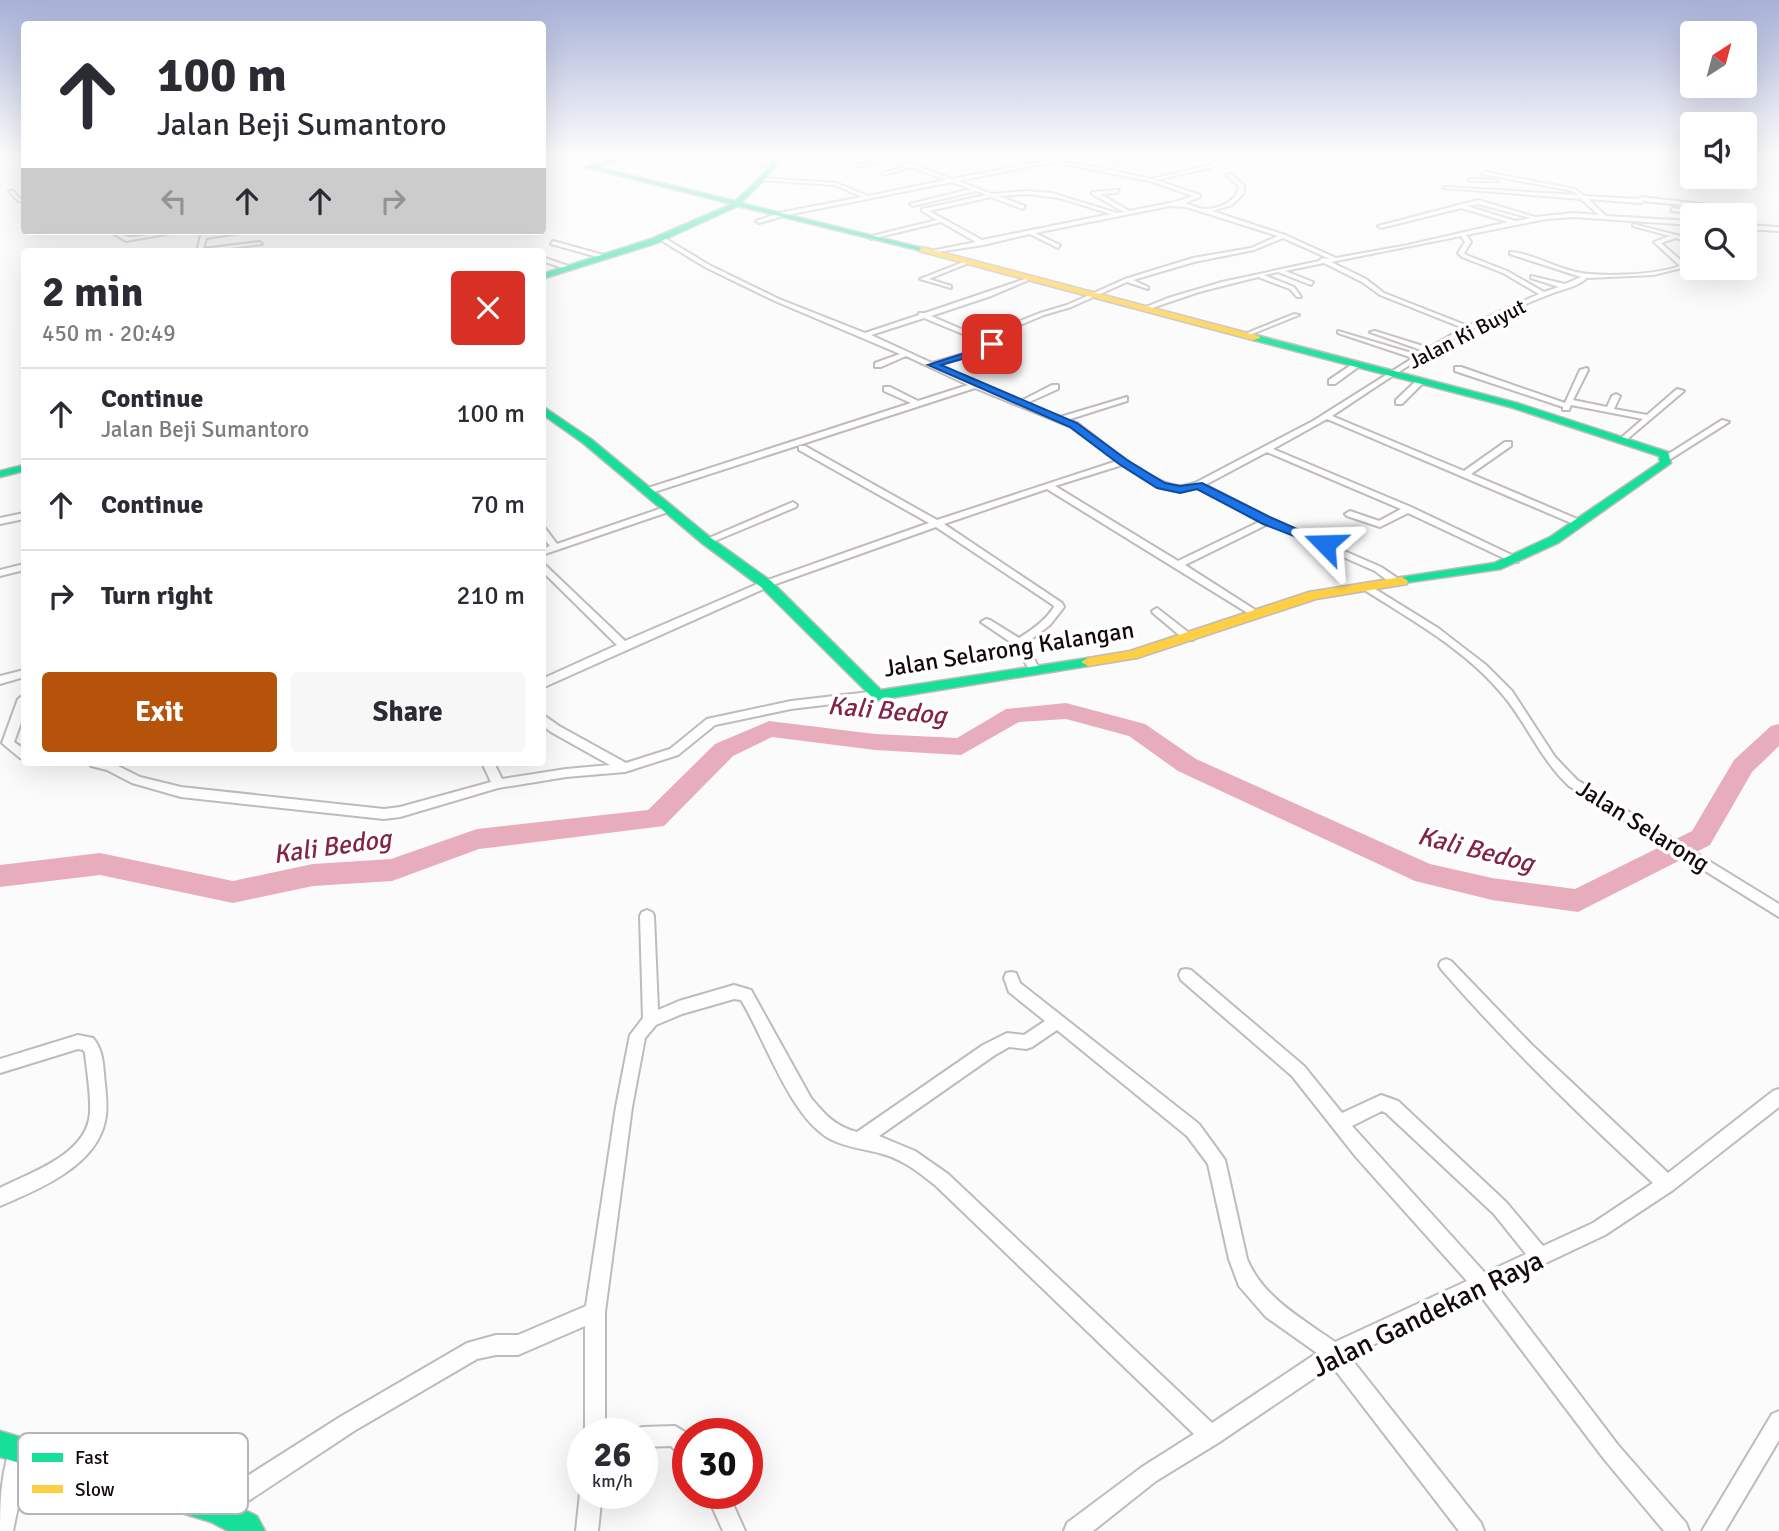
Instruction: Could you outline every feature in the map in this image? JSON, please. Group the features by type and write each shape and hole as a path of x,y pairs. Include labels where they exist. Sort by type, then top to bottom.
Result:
{"street":[{"path":"546,276 661,238 686,226"},
{"path":"833,226 1511,406 1610,409 1649,418"},
{"path":"871,236 913,226"},
{"path":"953,226 983,243"},
{"path":"933,252 1066,226"},
{"path":"1254,226 1333,258"},
{"path":"1144,309 1169,299 1322,260 1499,226"},
{"path":"1639,226 1680,237"},
{"path":"998,228 1016,237"},
{"path":"1757,228 1779,229"},
{"path":"1033,234 1058,246"},
{"path":"1462,234 1468,242 1461,253 1464,256 1505,272 1544,294"},
{"path":"119,235 126,239 144,235"},
{"path":"978,339 1069,306 1127,280 1193,260 1252,249 1283,236"},
{"path":"1512,253 1585,276 1660,273 1679,270 1684,263 1657,242 1677,236"},
{"path":"661,238 707,266 777,300 1074,425 1123,462 1169,488 1190,488 1198,485 1268,521 1378,569 1396,582"},
{"path":"553,243 605,257"},
{"path":"211,248 226,244 259,244 258,248"},
{"path":"546,260 569,268"},
{"path":"1322,260 1352,273 1379,289 1382,294 1468,328"},
{"path":"949,287 922,280 968,262"},
{"path":"1577,263 1585,276"},
{"path":"1280,271 1311,283"},
{"path":"1260,276 1292,288 1299,296"},
{"name":"Jalan Ki Buyut","path":"1198,485 1326,416 1468,328 1544,294 1567,287 1585,276"},
{"path":"1533,277 1567,287"},
{"path":"865,335 921,314 989,297 1029,278"},
{"path":"1127,280 1146,288"},
{"path":"921,314 992,344 993,347 932,365"},
{"path":"1245,335 1296,315"},
{"path":"1340,332 1418,357"},
{"path":"1373,332 1429,350"},
{"path":"878,365 908,353"},
{"path":"1332,382 1357,365"},
{"path":"1458,369 1565,409 1625,439 1655,449 1666,458 1725,422"},
{"path":"1565,409 1584,370"},
{"path":"1399,402 1420,382"},
{"path":"648,491 975,385"},
{"path":"1022,403 1055,387"},
{"path":"887,389 916,403"},
{"path":"1625,439 1680,391"},
{"path":"1511,406 1526,393"},
{"path":"1610,409 1616,397"},
{"path":"1061,419 1124,399"},
{"name":"Jalan Selarong Kalangan","path":"546,412 587,441 707,541 766,584 877,695 1132,655 1189,638 1255,612 1314,596 1497,566 1554,540 1662,467 1666,458"},
{"path":"1326,416 1579,523"},
{"path":"1465,475 1508,444"},
{"path":"802,448 936,523 1057,603 1059,607 1056,614 1036,632 1018,642"},
{"path":"1267,449 1408,509 1515,560"},
{"path":"546,682 766,584 936,523 1123,462"},
{"path":"0,474 21,469"},
{"path":"1049,486 1255,612"},
{"path":"707,541 793,505"},
{"path":"546,551 668,509"},
{"path":"1350,514 1380,524 1408,509"},
{"path":"0,521 21,517"},
{"path":"1176,566 1268,521"},
{"path":"546,535 556,548"},
{"path":"0,573 21,568"},
{"path":"546,569 624,646"},
{"name":"Jalan Selarong","path":"1367,587 1475,660 1515,703 1543,751 1562,773 1593,798 1779,911"},
{"path":"1157,611 1189,638"},
{"path":"986,622 1018,642 1034,669"},
{"path":"0,680 21,675"},
{"path":"107,766 136,780 181,792 384,814 417,809 498,784 566,773 625,768 674,752 711,722 791,705 877,695"},
{"path":"21,707 8,743 21,753"},
{"path":"546,721 625,768"},
{"path":"489,766 498,784"},
{"path":"646,916 651,1020"},
{"path":"1446,965 1547,1073 1667,1184"},
{"path":"1186,975 1298,1071 1340,1123 1486,1288 1611,1452 1678,1531"},
{"path":"1011,978 1014,987 1148,1091 1193,1130 1216,1160 1238,1259 1246,1279 1273,1310 1336,1356 1474,1531"},
{"path":"595,1418 595,1312 638,1035 651,1020 679,1007 734,992 746,995 762,1018 811,1113 832,1132 908,1155 942,1180 1211,1436"},
{"path":"861,1139 989,1050 1007,1040 1026,1042 1048,1029 1056,1020"},
{"path":"0,1066 78,1042 87,1043 93,1050 98,1120 93,1136 80,1153 0,1197"},
{"name":"Jalan Gandekan Raya","path":"1075,1531 1149,1474 1336,1356 1486,1288 1540,1256 1600,1229 1667,1184 1779,1097"},
{"path":"1340,1123 1381,1103 1392,1107 1500,1208 1540,1256"},
{"path":"248,1489 346,1424 474,1350 496,1345 518,1345 595,1312"},
{"path":"1713,1531 1779,1421"},
{"path":"2,1531 10,1446"},
{"path":"587,1531 589,1509"},
{"path":"724,1509 734,1531"},
{"path":"224,1514 247,1526 251,1531"}],"waterway":[{"name":"Kali Bedog","path":"0,876 100,864 233,892 313,875 392,870 477,839 655,819 724,750 769,729 875,742 961,747 1014,715 1066,711 1137,730 1187,765 1425,873 1492,889 1578,901 1701,838 1743,766 1779,732"}],"traffic: fast":[{"path":"546,276 654,241 687,226"},
{"path":"830,226 922,249"},
{"path":"1256,338 1513,405 1664,454 1666,463 1554,540 1497,566 1402,581"},
{"path":"546,412 587,441 707,541 766,584 878,695 1088,662"},
{"path":"0,474 21,469"},
{"path":"0,1444 18,1450"},
{"path":"224,1514 247,1526 251,1531"}],"traffic: slow":[{"path":"922,249 1256,338"},
{"path":"1088,662 1132,655 1314,595 1402,581"}],"route":[{"path":"992,344 994,345 991,348 932,365 1074,425 1123,462 1161,485 1180,489 1198,485 1268,521 1325,544"}]}
